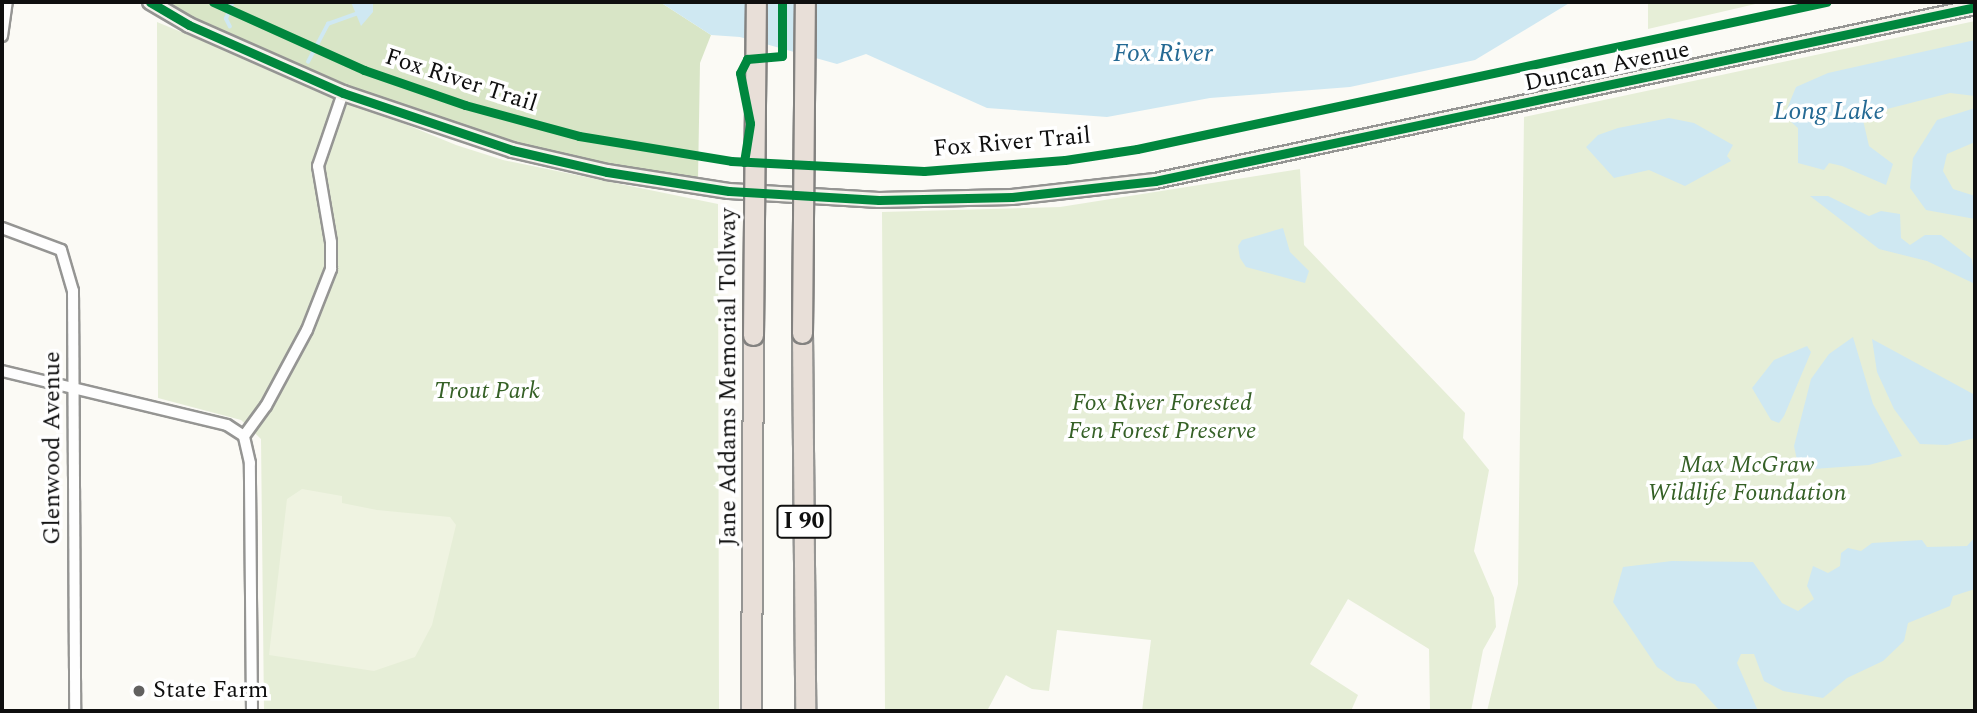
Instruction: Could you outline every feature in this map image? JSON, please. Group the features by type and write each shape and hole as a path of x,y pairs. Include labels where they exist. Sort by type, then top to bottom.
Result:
{"highway":[{"name":"Jane Addams Memorial Tollway","path":"751,711 756,2"},
{"name":"I 90","path":"804,2 802,333 805,711"}],"street":[{"path":"2,36 7,2"},
{"name":"Duncan Avenue","path":"149,2 189,25 343,93 512,150 607,172 720,190 879,200 1012,197 1121,186 1239,166 1975,7"},
{"path":"244,436 266,406 307,330 331,269 331,242 318,166 343,93"},
{"name":"Glenwood Avenue","path":"2,228 55,247 66,260 73,291 75,711"},
{"path":"2,371 228,425 244,436 250,463 252,711"}],"green space":[{"path":"162,2 660,2 711,35 700,63 698,179 577,158 472,130 305,71"},
{"path":"1648,2 1764,2 1648,29"},
{"name":"Max McGraw Wildlife Foundation","path":"1975,21 1975,711 1487,711 1518,584 1524,117"},
{"name":"Trout Park","path":"157,22 456,145 503,160 718,204 719,711 264,711 261,439 241,420 158,398"},
{"name":"Fox River Forested Fen Forest Preserve","path":"1300,169 1304,245 1465,413 1463,438 1489,470 1474,551 1494,598 1496,627 1483,650 1471,711 1430,711 1429,649 1348,599 1310,664 1358,695 1351,711 1142,711 1151,640 1057,630 1049,691 1032,689 1006,675 987,711 885,711 882,212 1060,207"},
{"path":"302,489 342,496 342,503 377,510 450,517 456,525 432,625 415,657 374,671 269,655 287,499"}],"water":[{"path":"351,2 373,2 373,12 361,26"},
{"name":"Fox River","path":"660,2 1571,2 1475,60 1350,87 1210,98 1107,117 987,108 866,54 837,64 740,37 711,35"},
{"name":"Long Lake","path":"1975,40 1975,96 1950,93 1883,110 1863,120 1869,146 1893,164 1886,185 1842,166 1829,163 1824,170 1798,163 1798,128 1784,116 1796,87 1828,73"},
{"path":"1975,108 1975,142 1947,154 1943,171 1953,189 1975,196 1975,219 1926,210 1910,188 1913,158 1937,120"},
{"path":"1669,118 1694,123 1733,145 1727,156 1731,161 1685,186 1649,170 1614,178 1586,147 1598,135 1618,128"},
{"path":"1810,196 1828,196 1869,216 1881,211 1900,214 1901,238 1910,245 1925,235 1941,235 1972,259 1975,284 1927,261 1879,249"},
{"path":"1283,228 1290,252 1309,271 1305,283 1246,267 1240,258 1238,246 1242,240"},
{"path":"1853,337 1873,404 1902,456 1869,465 1799,470 1794,446 1811,379 1829,354"},
{"path":"1872,339 1975,395 1975,438 1947,445 1920,444 1894,409 1877,372"},
{"path":"1807,346 1811,352 1784,416 1779,423 1771,420 1752,388 1774,360"},
{"path":"1975,537 1975,589 1953,596 1950,606 1908,623 1904,641 1883,661 1847,678 1823,698 1783,691 1764,681 1754,654 1741,654 1737,663 1758,711 1720,711 1695,684 1677,681 1657,667 1613,602 1623,567 1672,561 1753,562 1782,603 1798,611 1814,599 1807,586 1813,566 1828,573 1840,566 1841,553 1848,548 1861,551 1872,543 1922,540 1927,547 1967,546"}],"waterway":[{"path":"230,27 226,19 233,2"},
{"path":"308,62 328,24 356,14"}],"cycle path":[{"path":"150,2 189,25 343,93 512,150 607,172 729,191 879,200 1012,197 1155,181 1975,7"},
{"name":"Fox River Trail","path":"213,2 364,70 465,105 579,136 731,161 924,171 1065,160 1137,149 1826,2"},
{"path":"744,162 750,123 740,73 747,59 782,56 782,2"}],"place":[{"name":"State Farm","path":"139,691"}]}
